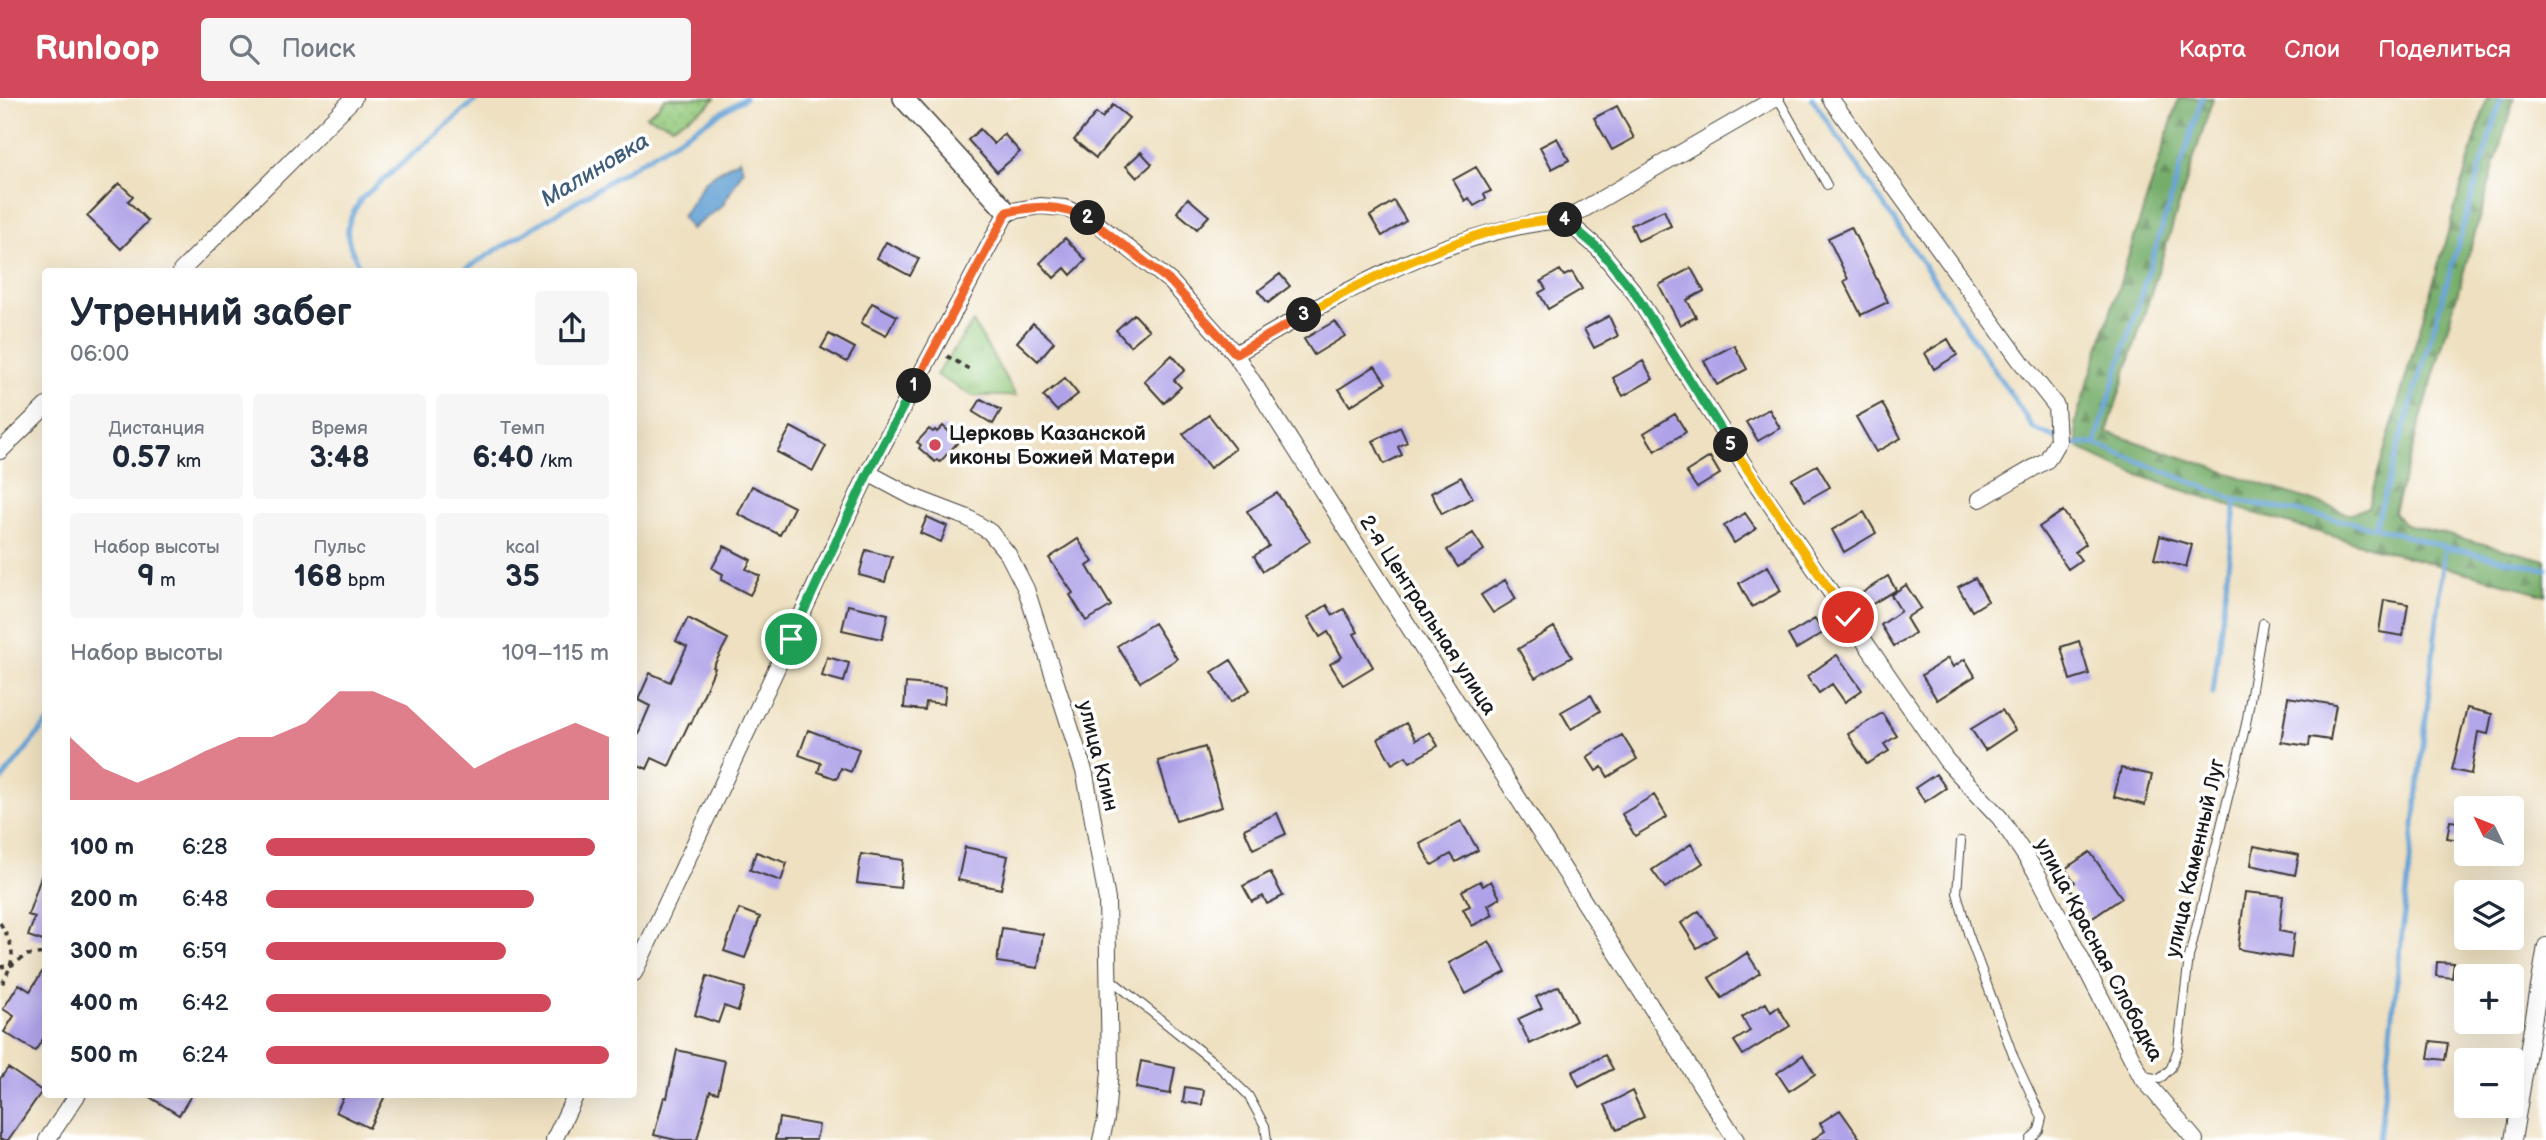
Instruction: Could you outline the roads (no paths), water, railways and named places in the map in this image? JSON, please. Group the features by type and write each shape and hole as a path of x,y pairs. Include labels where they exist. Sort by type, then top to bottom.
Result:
{"street":[{"path":"184,268 354,98"},
{"path":"637,967 868,473 1007,212 903,98"},
{"path":"1236,354 1339,295 1428,255 1492,231 1530,222 1565,220 1777,98"},
{"path":"1830,98 2056,407 2059,442 2047,460 1980,499"},
{"name":"2-я Центральная улица","path":"1007,212 1040,206 1065,208 1094,221 1171,282 1236,354 1736,1140"},
{"name":"улица Красная Слободка","path":"1565,220 1599,249 1634,292 1749,473 1946,760 2000,818 2038,875 2141,1076 2196,1140"},
{"path":"0,451 42,410"},
{"name":"улица Клин","path":"868,473 913,497 968,518 990,532 1008,554 1026,589 1085,774 1107,900 1110,1070 1106,1119 1101,1140"},
{"path":"2513,1140 2546,946"},
{"path":"47,1140 75,1098"},
{"path":"554,1140 574,1098"}],"lane":[{"path":"1777,98 1827,184"},
{"name":"улица Каменный Луг","path":"2141,1076 2160,1079 2171,1068 2178,1049 2189,957 2230,797 2237,753 2246,724 2263,623"},
{"path":"1961,841 1957,893 1960,906 2014,1058 2042,1118 2039,1130 2030,1140"},
{"path":"1109,978 1215,1063 1248,1094 1265,1126 1267,1140"}],"water":[{"path":"739,159 743,170 722,206 691,229 682,217 705,181"}],"waterway":[{"path":"360,268 349,242 348,227 362,198 478,98"},
{"name":"Малиновка","path":"467,268 745,98"},
{"path":"1812,98 2034,429 2072,444 2095,444 2236,500 2375,527 2445,547 2546,569"},
{"path":"2095,444 2202,98"},
{"path":"2375,527 2501,98"},
{"path":"2213,694 2236,500"},
{"path":"2379,1140 2445,547"},
{"name":"Малиновка","path":"0,782 42,729"}],"place":[{"name":"Церковь Казанской иконы Божией Матери","path":"935,445"}]}
